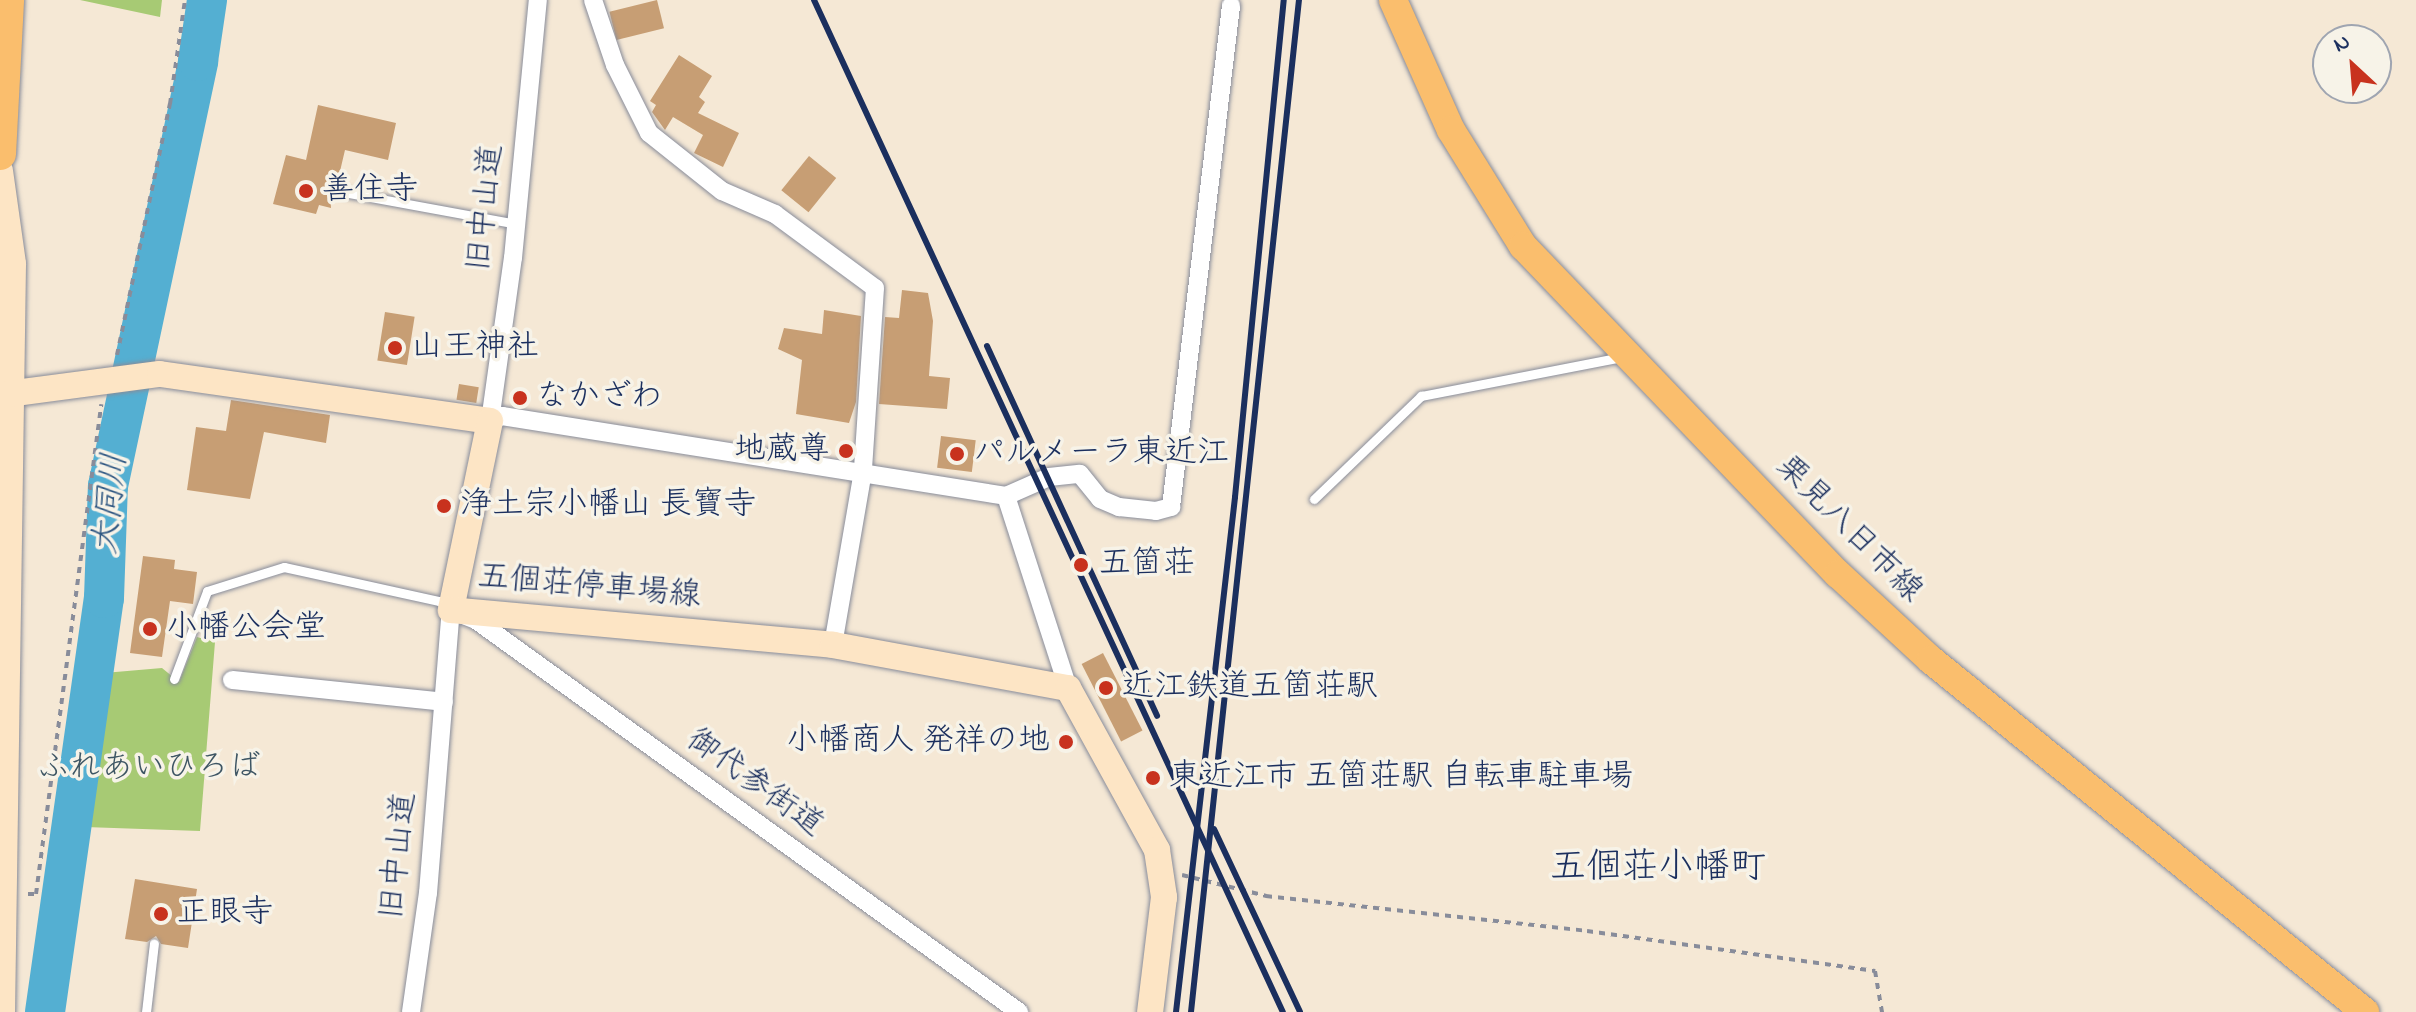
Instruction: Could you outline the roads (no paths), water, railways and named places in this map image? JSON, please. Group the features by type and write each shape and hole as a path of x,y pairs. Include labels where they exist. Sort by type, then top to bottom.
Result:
{"highway":[{"path":"0,154 8,0"}],"main road":[{"name":"栗見八日市線","path":"1393,0 1451,130 1523,246 1838,574 1931,660 2365,1012"},
{"path":"0,171 13,264 6,396 2,1012"},
{"path":"6,396 160,374 490,421"},
{"name":"五個荘停車場線","path":"490,421 451,610 833,645 1068,688"},
{"path":"1068,688 1157,850 1164,897 1150,1012"}],"street":[{"name":"旧中山道","path":"490,421 516,224 538,0"},
{"path":"593,0 615,65 649,133 722,191 775,214 875,288 863,471 833,645"},
{"path":"490,421 502,416 1006,496 1067,473 1080,474 1100,499 1119,507 1156,511 1171,507 1228,2"},
{"path":"1006,496 1068,688"},
{"name":"旧中山道","path":"411,1012 428,893 451,610"},
{"name":"御代参街道","path":"451,610 476,620 1019,1012"},
{"path":"232,680 444,702"}],"lane":[{"path":"337,191 516,224"},
{"path":"1314,499 1421,396 1631,356"},
{"path":"174,679 207,591 284,567 439,601 451,610"},
{"path":"146,1012 154,943"}],"waterway":[{"name":"大同川","path":"45,1012 104,598 108,486 198,61 207,0"}],"railway":[{"path":"814,0 1283,1012"},
{"path":"1176,1012 1235,497 1284,0"},
{"path":"1191,1012 1299,0"},
{"path":"987,346 1157,716"},
{"path":"1214,829 1300,1012"}],"place":[{"name":"善住寺","path":"306,191"},
{"name":"山王神社","path":"395,348"},
{"name":"なかざわ","path":"520,398"},
{"name":"地蔵尊","path":"846,451"},
{"name":"パルメーラ東近江","path":"957,454"},
{"name":"浄土宗小幡山 長寶寺","path":"444,506"},
{"name":"五箇荘","path":"1081,565"},
{"name":"小幡公会堂","path":"150,629"},
{"name":"近江鉄道五箇荘駅","path":"1106,688"},
{"name":"小幡商人 発祥の地","path":"1066,742"},
{"name":"東近江市 五箇荘駅 自転車駐車場","path":"1153,778"},
{"name":"正眼寺","path":"161,914"}],"district":[{"name":"五個荘小幡町","path":"1658,869"}],"park label":[{"name":"ふれあいひろば","path":"149,769"}]}
